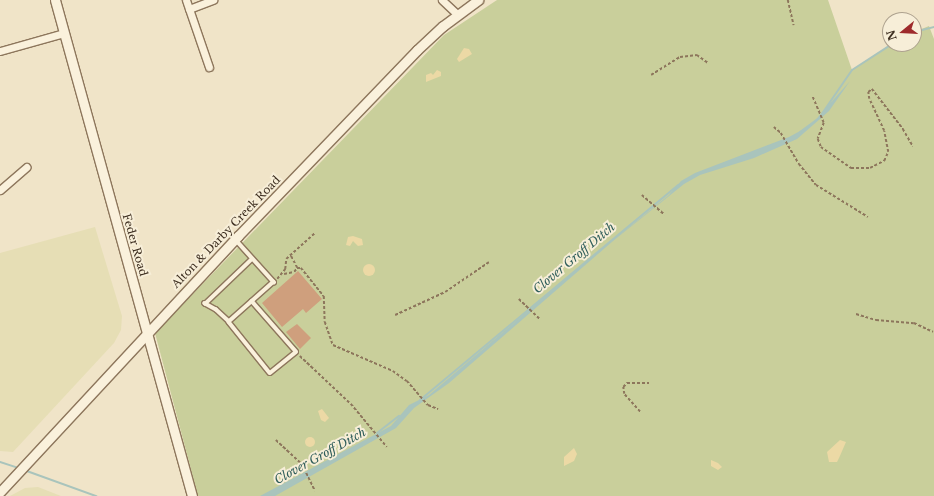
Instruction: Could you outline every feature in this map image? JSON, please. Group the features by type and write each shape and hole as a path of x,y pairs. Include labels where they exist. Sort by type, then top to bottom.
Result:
{"main road":[{"name":"Feder Road","path":"55,0 148,332 192,496"},
{"name":"Alton & Darby Creek Road","path":"0,492 235,239 418,50 457,14 478,0"}],"street":[{"path":"186,0 209,67"},
{"path":"189,9 214,0"},
{"path":"442,0 457,14"},
{"path":"0,51 64,33"},
{"path":"0,190 26,167"}],"lane":[{"path":"229,322 274,282 235,239"},
{"path":"252,259 205,304 216,310 229,322 270,373 296,352 252,302"}],"path":[{"path":"788,0 794,25"},
{"path":"651,75 680,57 697,55 708,63"},
{"path":"813,97 824,123 818,139 822,147 851,168 870,168 884,161 888,144 869,99 868,92 872,89 903,129 913,146"},
{"path":"774,128 782,133 789,149 816,184 868,217"},
{"path":"642,195 649,198 665,215"},
{"path":"283,274 286,259 314,234"},
{"path":"290,255 297,268 301,268 324,296 325,322 333,345 393,371 428,405 438,409"},
{"path":"395,315 445,292 489,262"},
{"path":"274,282 283,274 294,272 297,268"},
{"path":"519,299 525,302 536,317 540,319"},
{"path":"856,314 876,320 914,323 933,332"},
{"path":"296,352 352,404 381,442 387,447"},
{"path":"640,412 624,394 623,387 627,383 649,384"},
{"path":"276,440 305,468 315,491"}],"shaded area":[{"path":"95,227 122,316 121,330 114,343 13,452 0,451 0,253"},
{"path":"38,487 61,496 10,496 25,488"}],"green space":[{"path":"497,0 828,0 852,70 882,50 882,52 922,52 922,29 929,26 934,39 934,496 198,496 155,333 444,35"}],"sand":[{"path":"464,48 469,49 472,54 459,62 457,59"},
{"path":"437,70 441,72 441,76 426,82 426,75 431,73 433,75"},
{"path":"353,236 362,239 363,245 358,246 353,241 350,246 346,245 348,237"},
{"path":"367,264 371,264 375,270 371,276 367,276 363,272 363,268"},
{"path":"322,409 329,418 325,422 321,420 318,411"},
{"path":"308,437 312,437 314,438 314,446 308,447 305,444 305,440"},
{"path":"840,440 846,442 837,462 829,462 827,452"},
{"path":"574,448 577,454 574,461 564,466 564,457"},
{"path":"711,460 718,463 722,467 718,470 711,466"}],"water":[{"path":"850,81 829,111 797,139 754,158 700,175 684,184 613,241 449,383 414,408 396,428 275,496 260,496 391,426 409,405 429,395 575,271 669,195 681,181 695,173 789,137 811,125"}],"building":[{"path":"298,271 322,299 306,313 303,309 282,327 262,303"},
{"path":"297,324 311,338 300,349 286,332"}],"waterway":[{"name":"Clover Groff Ditch","path":"922,30 934,27"},
{"name":"Clover Groff Ditch","path":"800,132 819,118 852,70 882,50"},
{"name":"Clover Groff Ditch","path":"420,400 678,185"},
{"name":"Clover Groff Ditch","path":"377,433 399,416"},
{"name":"Clover Groff Ditch","path":"0,462 18,468"},
{"name":"Clover Groff Ditch","path":"24,470 96,496"}]}
